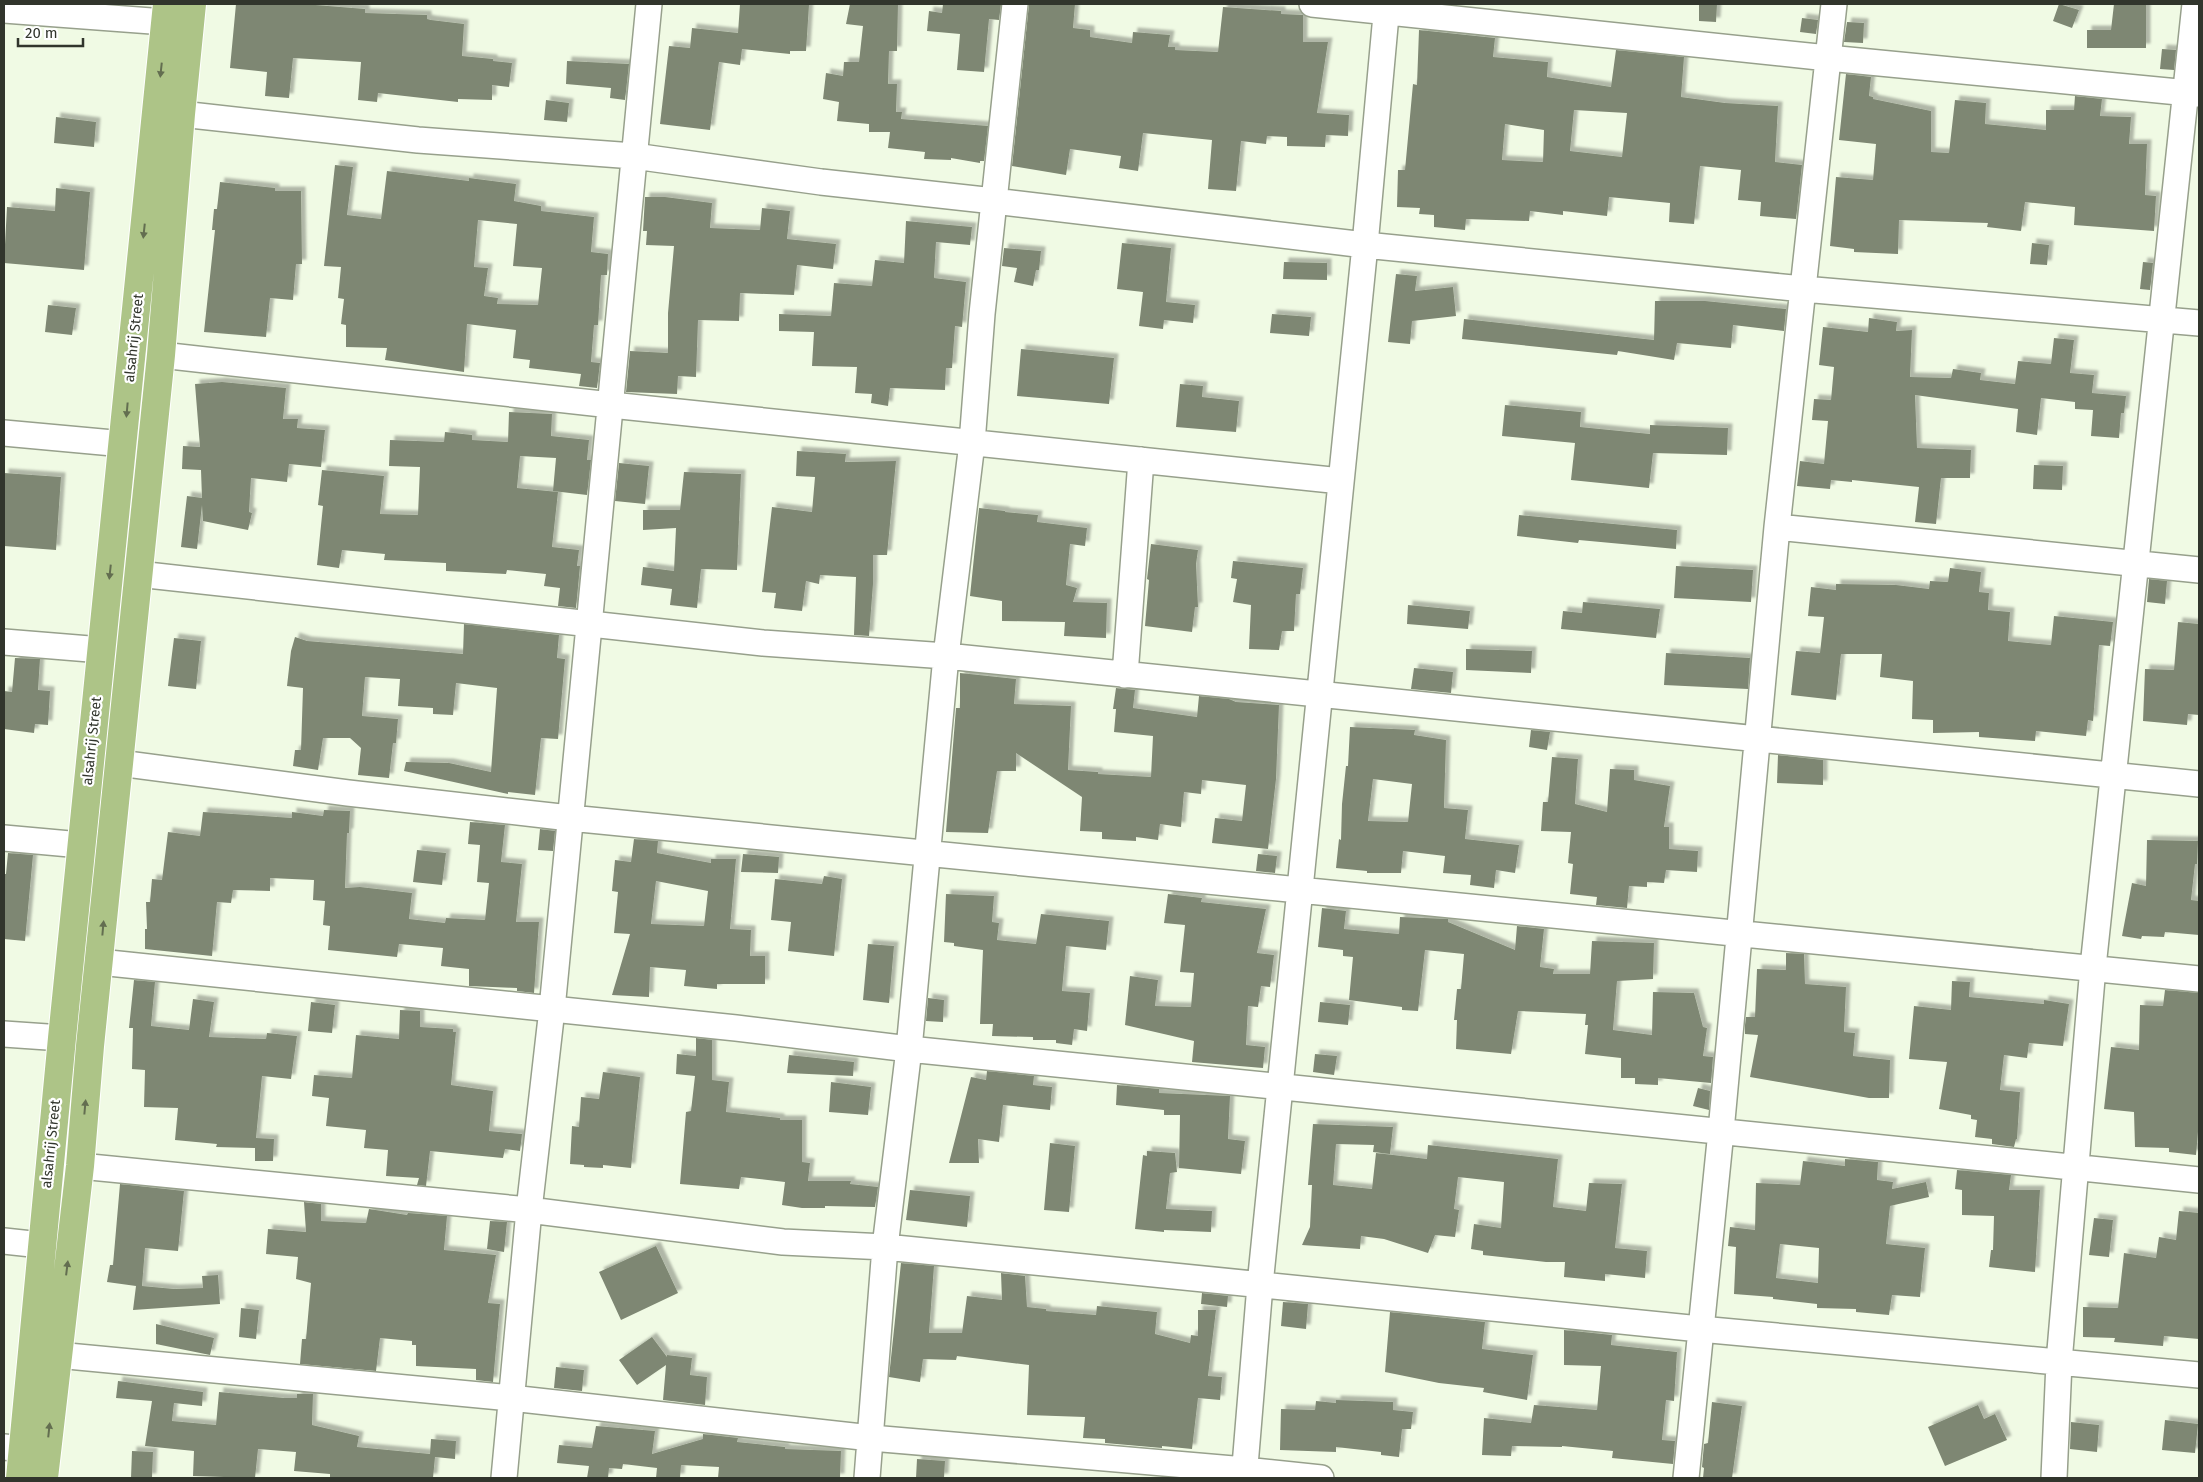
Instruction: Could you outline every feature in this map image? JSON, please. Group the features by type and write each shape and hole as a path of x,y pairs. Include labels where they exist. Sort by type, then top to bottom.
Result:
{"main road":[{"path":"44,1478 80,1166 90,1046 162,355 181,114 192,4"},
{"name":"alsahrij Street","path":"20,1478 13,1448 42,1245 166,13"}],"street":[{"path":"504,1478 529,1210 552,1009 590,623 649,4"},
{"path":"867,1478 885,1247 909,1049 946,656 972,443 982,314 1005,83 1015,4"},
{"path":"1312,4 1386,8 1828,58 2192,93"},
{"path":"1686,1478 1721,1131 1777,527 1834,4"},
{"path":"2054,1478 2059,1362 2093,967 2112,774 2162,320 2192,93 2195,4"},
{"path":"1244,1474 1279,1086 1365,245 1386,8"},
{"path":"4,10 166,13"},
{"path":"181,114 418,140 634,156 821,182 1365,245 1804,289 2199,323"},
{"path":"162,355 611,405 1341,481"},
{"path":"4,433 124,444"},
{"path":"1125,675 1141,460"},
{"path":"1777,527 2199,570"},
{"path":"138,574 763,643 946,656 2199,784"},
{"path":"4,642 102,650"},
{"path":"119,762 348,793 570,818 928,852 1299,891 2093,967 2199,979"},
{"path":"4,838 82,845"},
{"path":"99,962 552,1009 909,1049 2199,1180"},
{"path":"4,1034 62,1038"},
{"path":"80,1166 529,1210 783,1242 885,1247 1700,1329 2199,1375"},
{"path":"4,1241 42,1245"},
{"path":"57,1356 511,1398 871,1438 1244,1474 1321,1478"}],"building":[{"path":"236,4 303,4 365,9 365,13 427,15 427,19 431,20 464,24 462,56 512,63 509,87 492,85 492,100 458,99 458,102 378,93 377,102 358,100 361,62 293,58 289,98 265,96 267,72 230,68"},
{"path":"740,4 809,5 806,51 790,51 790,54 742,49 740,65 719,62 710,130 660,124 669,46 690,48 692,28 738,33"},
{"path":"850,4 898,4 897,51 889,51 888,84 897,84 896,112 902,112 901,119 988,126 984,161 980,161 980,163 951,158 951,160 924,159 925,152 888,148 890,132 869,132 869,124 837,121 839,102 823,99 826,73 843,76 844,62 859,62 863,26 846,24"},
{"path":"943,4 1001,4 999,20 989,19 984,72 957,70 960,34 927,31 929,11 942,13"},
{"path":"1029,4 1075,4 1073,28 1090,30 1090,37 1132,43 1133,32 1170,35 1168,47 1175,47 1175,50 1218,52 1223,7 1281,11 1281,14 1303,15 1303,42 1328,42 1317,113 1349,115 1348,136 1326,135 1325,147 1287,146 1287,137 1267,136 1266,144 1241,141 1236,191 1208,189 1212,140 1143,133 1138,171 1119,168 1121,156 1070,149 1066,175 1012,166"},
{"path":"1699,4 1717,4 1716,22 1699,21"},
{"path":"2059,4 2079,10 2072,28 2053,21"},
{"path":"2114,4 2146,4 2146,48 2087,48 2087,30 2111,30"},
{"path":"1802,18 1818,20 1816,34 1800,32"},
{"path":"1847,22 1864,23 1863,43 1844,42"},
{"path":"1419,30 1495,38 1493,57 1548,62 1547,77 1611,87 1616,50 1684,57 1681,97 1725,103 1778,106 1775,162 1802,165 1796,219 1760,216 1761,202 1738,200 1741,170 1700,166 1694,224 1669,222 1670,203 1609,197 1607,216 1563,211 1563,215 1530,211 1529,221 1466,219 1465,230 1434,227 1434,215 1419,214 1420,208 1397,207 1398,170 1405,170 1413,84 1417,85","holes":["1574,110 1627,113 1622,157 1570,151","1505,124 1544,130 1543,162 1502,160"]},
{"path":"2162,49 2176,50 2174,70 2160,69"},
{"path":"567,61 629,64 625,100 610,98 611,88 566,84"},
{"path":"1846,74 1871,77 1869,96 1873,97 1873,99 1931,111 1931,152 1949,153 1955,100 1986,103 1985,124 2046,130 2046,110 2074,110 2075,96 2102,99 2100,116 2131,117 2129,144 2147,144 2145,195 2156,196 2154,231 2074,225 2075,207 2025,202 2021,231 1987,227 1988,223 1899,220 1898,254 1854,252 1854,249 1830,246 1836,177 1873,180 1876,144 1839,140"},
{"path":"546,100 569,103 567,122 544,120"},
{"path":"56,117 96,122 94,147 54,143"},
{"path":"335,165 353,167 347,215 381,219 387,171 469,181 469,178 516,184 514,201 541,206 541,211 594,217 591,252 608,254 607,275 601,275 598,325 594,325 591,362 600,363 597,388 579,386 581,374 529,368 530,360 513,358 516,330 467,324 464,372 385,360 387,348 346,347 346,325 341,324 344,299 338,298 341,267 324,266","holes":["478,220 517,224 513,266 542,268 538,305 497,304 498,298 484,296 488,268 474,267"]},
{"path":"220,182 275,188 275,191 301,191 302,264 296,264 293,300 270,298 266,337 204,332 215,230 212,230 214,209 217,209"},
{"path":"56,188 90,192 84,270 4,263 7,207 55,211"},
{"path":"645,197 665,197 712,203 710,228 760,230 762,208 790,211 787,239 836,244 833,269 797,265 794,295 740,293 739,321 698,320 696,377 678,376 677,394 626,392 630,351 668,353 668,313 674,246 646,245 647,231 643,231"},
{"path":"906,221 972,227 970,245 936,242 934,278 966,282 962,327 955,326 952,368 946,368 945,390 890,388 888,406 871,403 872,394 855,393 857,367 812,366 814,332 779,331 779,314 831,316 834,283 872,286 875,260 904,263"},
{"path":"1122,243 1171,248 1166,302 1195,305 1193,323 1164,320 1163,329 1139,326 1143,292 1117,289"},
{"path":"2032,243 2049,245 2047,265 2030,264"},
{"path":"1004,248 1041,251 1039,270 1036,270 1033,286 1014,282 1017,268 1002,266"},
{"path":"1284,262 1327,263 1327,280 1283,279"},
{"path":"2143,262 2153,263 2150,290 2140,289"},
{"path":"1396,274 1417,276 1415,291 1453,287 1456,316 1412,321 1410,344 1388,342"},
{"path":"1655,301 1705,301 1786,309 1784,331 1733,325 1731,348 1677,343 1674,360 1618,351 1617,355 1462,339 1464,319 1654,340"},
{"path":"48,305 76,308 72,335 45,332"},
{"path":"1272,314 1311,317 1309,336 1270,333"},
{"path":"1869,318 1897,322 1896,331 1912,330 1910,377 1951,378 1953,369 1981,373 1980,380 2015,384 2018,361 2051,364 2054,338 2074,340 2070,373 2094,375 2092,393 2126,396 2124,413 2121,413 2119,438 2091,436 2093,410 2075,409 2075,402 2041,398 2037,435 2016,432 2018,409 1915,395 1917,448 1971,450 1970,478 1941,478 1936,524 1915,522 1919,487 1852,480 1852,482 1831,480 1830,489 1797,486 1800,461 1824,464 1828,421 1812,420 1814,399 1831,400 1834,367 1819,365 1823,327 1868,332"},
{"path":"1021,349 1114,358 1109,404 1017,396"},
{"path":"222,382 286,388 283,419 298,419 297,428 325,430 321,467 289,464 287,482 251,478 249,512 252,513 248,530 203,521 202,505 197,549 181,547 187,496 202,498 201,470 182,469 183,446 200,447 195,384"},
{"path":"1180,384 1203,386 1202,397 1239,401 1236,432 1176,427"},
{"path":"1505,405 1581,412 1580,427 1650,434 1650,425 1728,428 1727,455 1653,453 1649,488 1571,480 1575,443 1502,436"},
{"path":"509,412 552,414 551,436 589,440 587,460 591,460 587,495 553,491 556,458 520,456 517,488 558,492 552,547 579,550 577,566 580,566 576,608 558,606 560,588 544,586 546,574 507,570 506,574 446,571 446,563 384,560 385,554 342,550 339,568 317,565 323,506 318,505 322,470 384,476 380,514 418,515 420,467 389,466 390,440 444,442 445,432 472,435 472,440 508,442"},
{"path":"797,451 846,454 845,462 896,461 887,555 873,555 869,636 854,635 856,577 820,575 819,584 806,581 802,611 774,608 776,593 762,592 772,507 812,512 815,477 796,476"},
{"path":"619,463 649,466 645,504 615,501"},
{"path":"2034,465 2063,466 2062,490 2033,489"},
{"path":"684,472 741,474 737,570 701,569 697,608 670,605 672,589 641,585 643,567 674,571 676,528 643,530 643,510 680,510"},
{"path":"4,473 61,477 56,550 4,546"},
{"path":"979,508 1038,515 1037,522 1087,528 1085,546 1070,544 1066,585 1077,588 1073,602 1107,603 1106,638 1064,636 1065,622 1002,621 1002,601 970,596"},
{"path":"1519,515 1677,530 1676,549 1579,540 1578,543 1517,536"},
{"path":"1151,544 1198,550 1196,564 1198,607 1195,607 1192,632 1145,626"},
{"path":"1233,561 1303,568 1300,594 1296,594 1294,631 1282,631 1279,650 1249,649 1251,605 1233,602 1237,579 1231,578"},
{"path":"1676,566 1753,570 1751,602 1674,598"},
{"path":"1950,568 1981,572 1979,592 1989,593 1988,610 2010,612 2008,641 2051,645 2054,616 2113,622 2110,646 2099,645 2093,721 2088,720 2086,736 2036,731 2035,741 1979,737 1979,732 1933,733 1933,720 1912,719 1913,681 1880,677 1882,654 1841,654 1836,700 1791,695 1796,651 1820,653 1824,617 1808,616 1811,587 1836,590 1836,584 1896,585 1929,589 1930,581 1948,582"},
{"path":"2149,579 2167,581 2165,604 2147,602"},
{"path":"1583,602 1660,609 1656,638 1561,629 1563,611 1582,613"},
{"path":"1408,605 1470,611 1468,629 1407,624"},
{"path":"2178,622 2199,624 2199,715 2188,714 2187,725 2143,721 2145,669 2174,670"},
{"path":"464,624 559,635 557,658 565,659 558,739 541,738 535,795 508,792 508,794 404,771 406,762 449,763 491,772 497,688 456,683 453,715 433,714 433,708 398,706 400,679 365,677 362,716 398,719 396,743 393,743 389,778 358,775 361,748 350,738 323,738 318,770 293,766 295,750 301,750 303,688 287,686 291,651 295,637 307,641 463,654"},
{"path":"174,638 201,641 196,689 168,686"},
{"path":"1466,649 1532,651 1531,673 1466,670"},
{"path":"1666,653 1750,658 1748,689 1664,685"},
{"path":"15,658 40,659 38,690 50,691 48,725 35,724 34,733 4,729 4,691 12,692"},
{"path":"1414,668 1453,672 1451,693 1411,689"},
{"path":"960,673 1016,679 1014,704 1071,706 1068,770 1098,772 1098,774 1151,777 1153,736 1114,732 1116,709 1113,709 1116,688 1135,690 1133,708 1197,717 1199,696 1229,699 1236,702 1279,705 1276,779 1268,849 1212,843 1215,818 1242,821 1246,785 1202,780 1201,794 1184,792 1181,827 1160,824 1158,840 1136,837 1136,841 1102,839 1102,832 1080,831 1082,797 1016,753 1016,771 997,771 988,833 946,832 956,708 960,708"},
{"path":"1350,727 1415,730 1414,735 1446,740 1444,808 1468,810 1465,839 1519,845 1515,873 1496,870 1494,888 1470,885 1471,875 1443,873 1445,856 1403,851 1401,873 1367,873 1367,871 1336,868 1339,839 1341,840 1346,766 1348,766","holes":["1373,779 1412,784 1408,822 1368,821"]},
{"path":"1531,730 1550,732 1547,750 1529,747"},
{"path":"1778,755 1823,760 1823,785 1777,783"},
{"path":"1552,757 1578,759 1575,804 1607,812 1610,769 1634,770 1634,780 1670,786 1664,827 1669,827 1669,849 1698,851 1697,872 1666,870 1664,883 1647,882 1647,887 1629,886 1627,908 1596,905 1597,897 1570,894 1573,864 1568,863 1571,832 1541,831 1543,802 1548,802"},
{"path":"324,810 350,811 349,833 347,833 345,888 360,887 412,893 409,919 445,923 446,918 485,920 489,883 477,882 480,845 468,844 470,822 505,825 501,862 522,864 516,922 539,922 534,993 517,991 517,988 469,986 469,969 441,966 443,948 399,944 397,957 328,950 330,926 323,925 325,901 313,900 314,880 270,878 270,891 233,890 231,903 217,902 212,956 145,949 145,929 147,929 146,902 150,902 152,879 162,880 168,832 200,836 203,812 292,818 292,812 323,816"},
{"path":"540,829 555,831 553,851 538,850"},
{"path":"634,839 658,841 657,853 711,863 711,859 736,859 730,929 751,930 750,956 765,956 765,984 717,984 717,989 684,986 686,970 650,967 649,997 612,995 630,934 614,933 618,892 612,891 615,860 631,862","holes":["656,881 708,891 704,926 651,924"]},
{"path":"2147,840 2198,841 2197,864 2195,864 2191,900 2199,901 2199,935 2165,932 2164,937 2142,936 2141,939 2122,936 2132,883 2146,886"},
{"path":"417,850 446,853 442,885 413,882"},
{"path":"8,853 33,855 25,941 4,939 4,874 6,874"},
{"path":"743,854 779,857 778,873 741,872"},
{"path":"1258,854 1277,856 1275,873 1256,871"},
{"path":"824,876 842,879 834,956 788,951 791,922 771,920 775,879 822,884"},
{"path":"946,894 994,896 992,922 999,923 997,940 1036,944 1041,914 1109,921 1106,950 1066,946 1062,991 1090,993 1087,1031 1074,1029 1072,1045 1056,1043 1056,1040 1033,1040 1033,1037 992,1036 993,1024 980,1024 983,950 954,946 954,943 944,942"},
{"path":"1168,894 1202,898 1201,902 1266,909 1257,953 1274,955 1270,987 1261,986 1258,1007 1248,1006 1246,1045 1265,1047 1263,1068 1192,1062 1194,1041 1125,1025 1130,976 1158,980 1155,1006 1191,1007 1194,973 1180,972 1185,925 1164,923"},
{"path":"1322,908 1346,911 1344,929 1399,934 1400,917 1448,919 1448,922 1515,950 1517,926 1544,929 1540,967 1554,969 1553,974 1590,974 1592,941 1654,943 1653,979 1617,981 1613,1030 1652,1035 1653,992 1694,993 1703,1027 1707,1028 1703,1056 1713,1057 1711,1083 1658,1078 1658,1085 1635,1084 1635,1078 1621,1078 1621,1058 1585,1054 1588,1025 1585,1025 1586,1014 1518,1011 1511,1054 1456,1049 1457,1020 1454,1020 1457,989 1461,989 1464,954 1425,950 1418,1011 1402,1010 1402,1007 1349,1000 1353,957 1343,956 1343,950 1318,947"},
{"path":"868,944 894,946 889,1003 863,1000"},
{"path":"1786,953 1804,954 1805,984 1846,987 1844,1032 1855,1033 1853,1056 1890,1060 1889,1098 1869,1098 1750,1077 1758,1035 1745,1034 1745,1025 1746,1017 1755,1017 1757,969 1786,970"},
{"path":"134,980 155,982 151,1026 189,1030 193,999 214,1002 209,1037 266,1039 267,1033 297,1036 291,1079 262,1076 256,1138 274,1139 273,1161 255,1161 255,1148 216,1147 217,1144 175,1140 178,1108 144,1107 145,1070 132,1069 133,1028 129,1028"},
{"path":"1952,981 1970,982 1969,997 2044,1004 2044,1000 2069,1004 2063,1046 2029,1043 2027,1058 2004,1055 2000,1090 2020,1092 2017,1139 2014,1147 1992,1144 1992,1139 1975,1137 1977,1120 1971,1119 1971,1115 1939,1109 1947,1062 1909,1059 1914,1006 1951,1010"},
{"path":"2165,990 2199,993 2199,1120 2196,1155 2169,1152 2169,1148 2135,1147 2134,1112 2104,1109 2111,1047 2139,1050 2140,1005 2163,1006"},
{"path":"928,998 944,1000 943,1022 926,1021"},
{"path":"311,1002 335,1005 332,1033 308,1031"},
{"path":"1320,1002 1350,1005 1348,1025 1318,1022"},
{"path":"400,1010 420,1011 420,1027 453,1029 453,1032 456,1032 451,1085 493,1091 489,1131 522,1134 520,1151 505,1149 503,1158 430,1151 426,1186 417,1185 419,1178 386,1176 388,1150 364,1148 366,1130 326,1126 329,1098 312,1096 314,1075 352,1078 356,1035 399,1039"},
{"path":"696,1038 712,1040 712,1080 729,1082 726,1112 780,1118 780,1120 802,1120 802,1162 810,1163 808,1181 851,1181 850,1184 878,1187 875,1207 825,1206 825,1208 802,1208 782,1205 785,1182 741,1177 739,1189 680,1184 686,1112 691,1111 695,1076 676,1074 677,1054 696,1056"},
{"path":"1315,1054 1337,1056 1334,1075 1313,1072"},
{"path":"789,1055 854,1062 853,1076 787,1073"},
{"path":"987,1071 1034,1076 1033,1085 1052,1087 1050,1110 1003,1105 999,1142 978,1139 979,1163 949,1163 971,1077 986,1080"},
{"path":"603,1072 640,1077 631,1168 603,1165 603,1168 584,1167 584,1165 570,1164 572,1126 579,1127 581,1097 599,1099"},
{"path":"831,1082 871,1087 868,1115 829,1112"},
{"path":"1117,1085 1159,1089 1159,1093 1230,1096 1228,1139 1245,1141 1241,1174 1179,1168 1180,1115 1164,1115 1164,1110 1116,1105"},
{"path":"1698,1088 1710,1091 1709,1110 1693,1106"},
{"path":"1313,1124 1393,1127 1390,1154 1373,1152 1374,1145 1336,1144 1333,1185 1372,1189 1376,1153 1427,1159 1428,1145 1558,1159 1553,1207 1586,1211 1589,1183 1622,1184 1615,1248 1647,1251 1645,1278 1605,1274 1605,1281 1564,1277 1565,1262 1546,1262 1483,1255 1483,1251 1471,1249 1474,1224 1501,1228 1504,1182 1458,1177 1454,1209 1459,1210 1455,1237 1435,1235 1428,1253 1384,1239 1361,1236 1360,1249 1302,1245 1310,1227 1312,1185 1308,1185"},
{"path":"1050,1143 1075,1146 1069,1212 1044,1210"},
{"path":"1147,1151 1175,1153 1177,1172 1170,1173 1166,1209 1212,1211 1211,1232 1164,1230 1164,1232 1135,1229 1143,1155 1147,1156"},
{"path":"1845,1159 1878,1162 1877,1180 1893,1182 1892,1189 1926,1182 1929,1197 1890,1206 1886,1244 1925,1248 1920,1297 1892,1295 1889,1315 1856,1312 1856,1309 1817,1308 1817,1304 1773,1299 1773,1297 1734,1294 1736,1247 1728,1246 1730,1227 1755,1230 1756,1183 1800,1185 1803,1161 1845,1166","holes":["1780,1244 1819,1248 1818,1283 1776,1278"]},
{"path":"1957,1170 2011,1175 2009,1190 2040,1190 2035,1272 1989,1267 1991,1250 1993,1250 1994,1216 1962,1215 1962,1190 1955,1189"},
{"path":"120,1184 184,1191 178,1251 145,1248 142,1286 174,1289 203,1288 202,1276 218,1275 220,1304 133,1310 136,1286 107,1282 110,1265 113,1265"},
{"path":"910,1190 970,1196 967,1227 906,1220"},
{"path":"304,1202 321,1204 321,1221 366,1223 369,1209 407,1215 408,1213 447,1216 444,1250 496,1255 488,1303 500,1304 493,1382 476,1380 476,1369 416,1366 416,1345 412,1345 412,1341 380,1338 376,1371 300,1364 302,1339 306,1339 311,1283 296,1279 298,1257 266,1254 268,1229 306,1232"},
{"path":"2179,1211 2199,1213 2199,1339 2164,1336 2163,1346 2114,1342 2115,1338 2083,1337 2083,1307 2118,1308 2124,1253 2156,1258 2159,1237 2176,1240"},
{"path":"2094,1218 2113,1220 2109,1257 2089,1255"},
{"path":"490,1221 507,1222 504,1252 487,1249"},
{"path":"656,1246 678,1293 621,1320 599,1272"},
{"path":"901,1263 934,1266 929,1333 962,1333 967,1296 1002,1300 1001,1273 1025,1276 1027,1307 1046,1309 1046,1311 1096,1315 1097,1306 1157,1312 1155,1334 1190,1343 1191,1335 1198,1336 1198,1310 1216,1310 1208,1376 1222,1377 1220,1400 1198,1398 1192,1449 1162,1446 1162,1448 1105,1443 1105,1439 1083,1438 1085,1417 1027,1415 1029,1365 957,1356 956,1360 923,1359 920,1382 889,1377"},
{"path":"1202,1293 1228,1296 1227,1307 1201,1304"},
{"path":"1283,1302 1308,1304 1306,1329 1281,1326"},
{"path":"241,1308 259,1310 256,1339 239,1337"},
{"path":"1390,1312 1485,1322 1482,1349 1533,1355 1527,1400 1483,1392 1484,1388 1439,1383 1385,1372"},
{"path":"156,1324 214,1338 210,1355 156,1344"},
{"path":"1564,1330 1612,1335 1611,1345 1677,1352 1674,1401 1666,1400 1662,1440 1675,1441 1673,1464 1612,1458 1613,1451 1562,1446 1512,1446 1511,1456 1482,1455 1484,1418 1531,1423 1534,1405 1597,1410 1601,1366 1564,1365"},
{"path":"652,1337 667,1357 667,1355 692,1358 690,1375 707,1377 705,1405 663,1400 666,1365 637,1385 619,1360"},
{"path":"556,1367 584,1370 582,1391 554,1388"},
{"path":"118,1381 203,1392 202,1406 174,1403 172,1421 216,1425 219,1392 284,1398 297,1398 297,1394 313,1394 312,1425 359,1436 357,1447 430,1454 431,1439 456,1441 455,1459 435,1457 433,1478 330,1478 330,1474 294,1471 296,1452 258,1449 255,1478 193,1476 194,1451 145,1446 152,1401 116,1398"},
{"path":"1336,1400 1393,1402 1393,1410 1413,1412 1411,1429 1402,1429 1399,1457 1381,1455 1381,1452 1336,1447 1336,1452 1280,1450 1281,1409 1315,1410 1316,1401 1336,1403"},
{"path":"1712,1402 1742,1406 1732,1478 1703,1478 1704,1444 1708,1443"},
{"path":"1978,1405 1984,1419 1995,1414 2007,1440 1945,1466 1928,1427"},
{"path":"2165,1420 2198,1424 2195,1453 2162,1450"},
{"path":"2071,1422 2099,1425 2097,1452 2070,1449"},
{"path":"596,1426 655,1431 652,1454 703,1439 703,1434 738,1438 737,1442 785,1447 785,1449 841,1451 840,1478 718,1478 719,1467 681,1465 680,1478 656,1478 657,1468 623,1464 622,1469 609,1468 608,1478 587,1478 589,1466 557,1463 559,1445 592,1448"},
{"path":"132,1451 153,1452 152,1478 131,1478"},
{"path":"917,1459 945,1461 944,1478 916,1478"}]}
